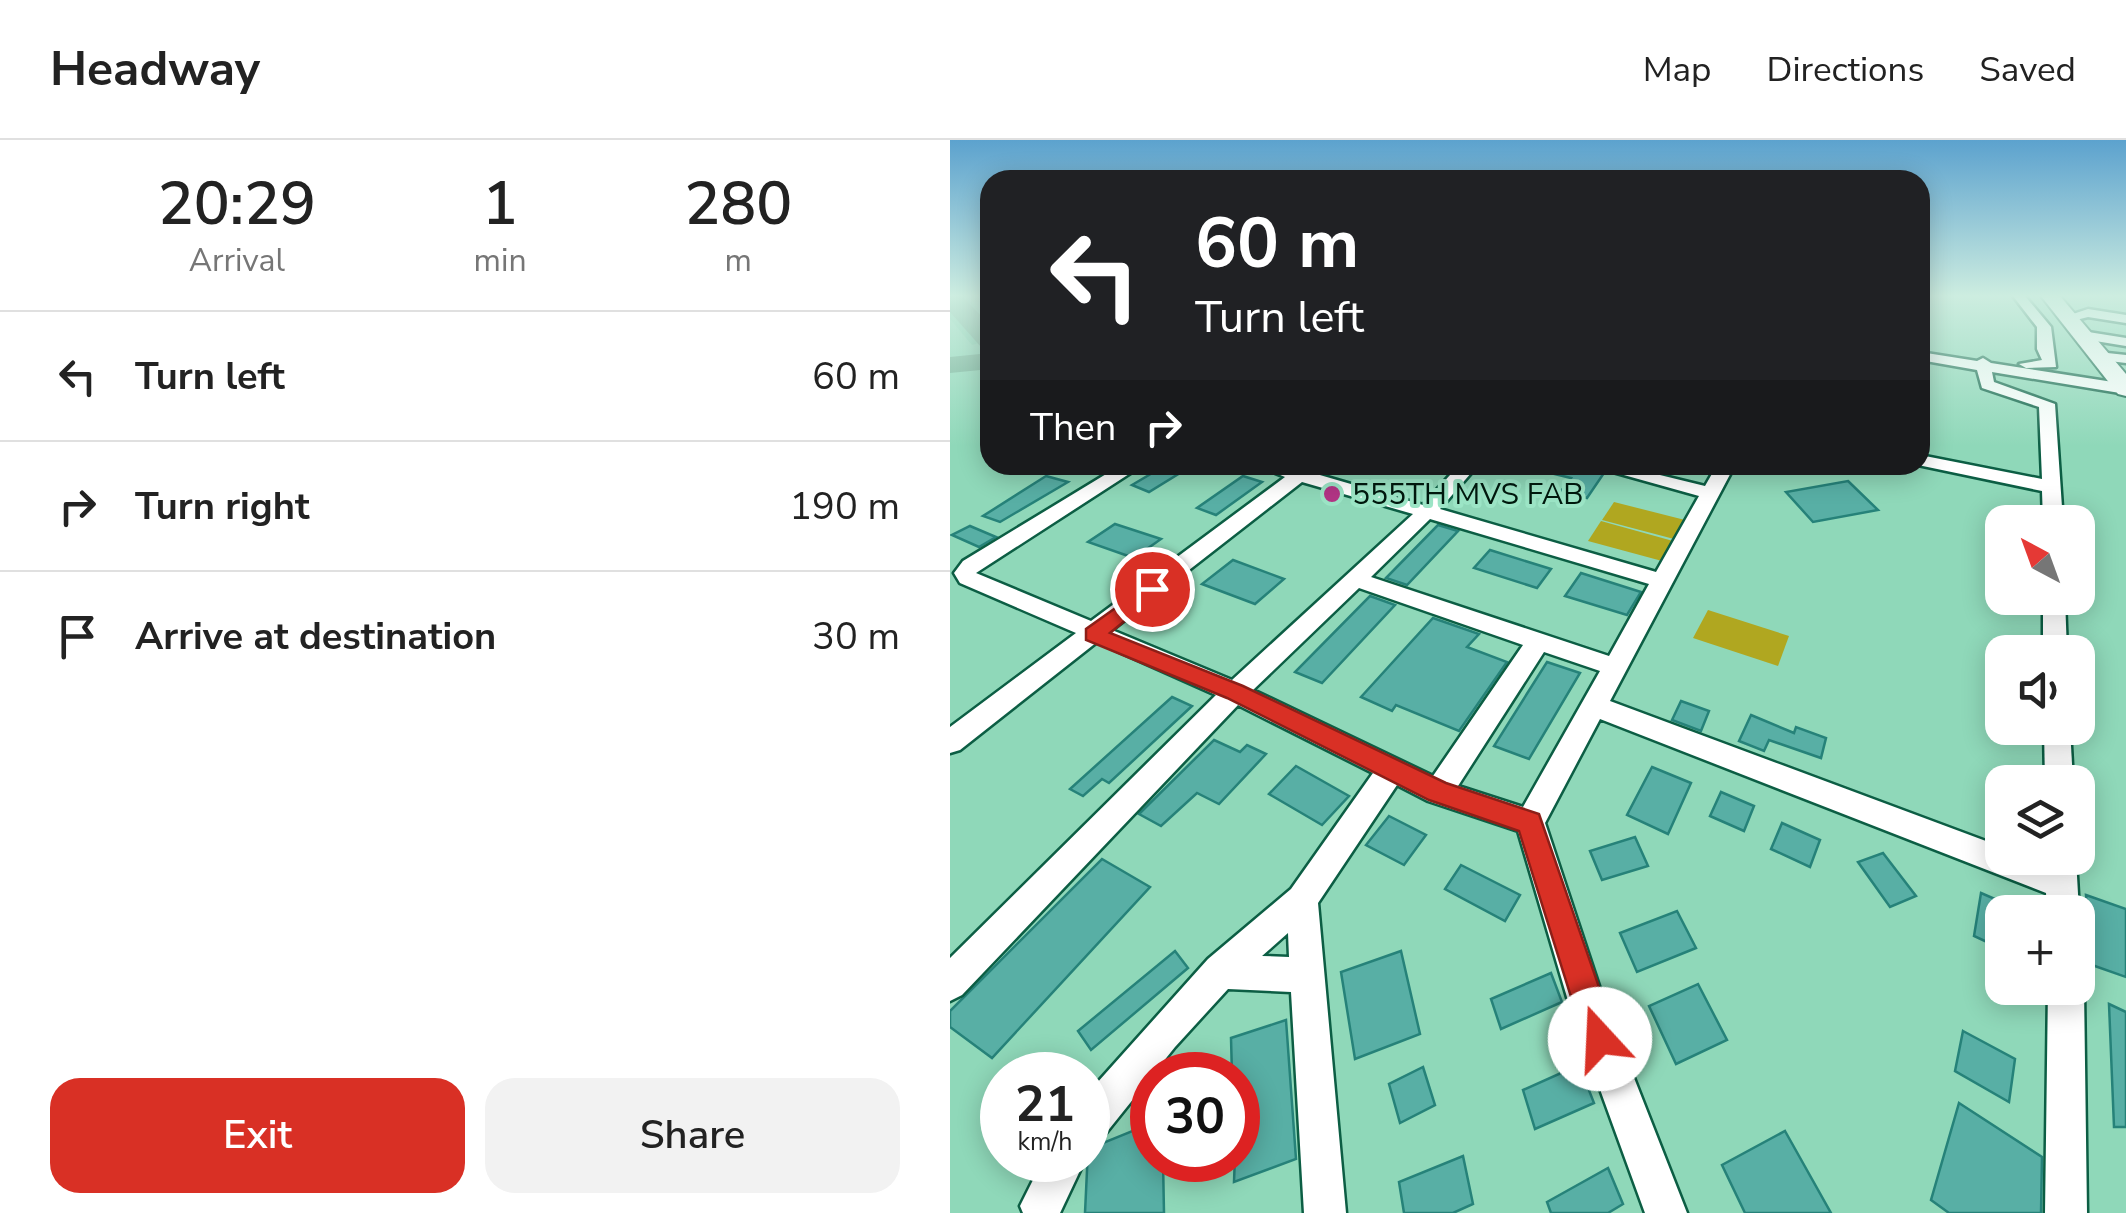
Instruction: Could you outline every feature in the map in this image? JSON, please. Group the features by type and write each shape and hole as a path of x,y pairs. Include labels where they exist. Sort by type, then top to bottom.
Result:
{"highway":[{"path":"2094,346 2124,387"}],"street":[{"path":"2011,369 2015,362 2051,364 2044,346"},
{"path":"2105,346 2126,360"},
{"path":"1930,356 2124,387"},
{"path":"1984,365 1987,385 2047,404 2052,505"},
{"path":"1930,462 2052,487"},
{"path":"1118,475 965,573 1093,634 1235,692 1438,792 1530,822"},
{"path":"950,742 1300,475"},
{"path":"1321,475 1428,512 1664,581"},
{"path":"950,983 1235,692 1428,512 1460,475"},
{"path":"1637,475 1712,494"},
{"path":"1666,1213 1586,1004 1530,822 1721,475"},
{"path":"1355,580 1614,667"},
{"path":"1438,792 1539,640"},
{"path":"1594,706 2061,885"},
{"path":"1110,1095 1143,1052 1220,971 1302,900 1391,770"},
{"path":"1302,900 1304,974 1324,1213"},
{"path":"1220,971 1304,974"},
{"path":"2066,1005 2066,1213"},
{"path":"1041,1206 1054,1182"}],"shaded area":[{"path":"1614,502 1685,520 1674,539 1602,520"},
{"path":"1601,521 1673,541 1662,561 1588,541"},
{"path":"1708,610 1789,636 1778,666 1693,638"}],"building":[{"path":"1149,475 1177,475 1149,492 1132,485"},
{"path":"1559,475 1603,475 1587,498 1561,491 1571,478"},
{"path":"1046,476 1068,482 1000,522 983,516"},
{"path":"1243,476 1262,482 1216,515 1197,508"},
{"path":"1848,481 1878,510 1813,522 1786,492"},
{"path":"1115,524 1161,539 1134,558 1088,542"},
{"path":"1438,525 1458,531 1407,585 1386,578"},
{"path":"970,526 996,537 979,547 952,535"},
{"path":"1490,550 1551,569 1537,588 1474,568"},
{"path":"1233,560 1284,579 1255,604 1202,584"},
{"path":"1581,573 1641,592 1627,615 1565,596"},
{"path":"1370,596 1395,605 1322,683 1295,672"},
{"path":"1433,618 1479,634 1467,647 1507,662 1459,731 1396,705 1392,711 1361,697"},
{"path":"1547,662 1580,673 1529,759 1494,746"},
{"path":"1172,697 1192,706 1109,783 1102,779 1083,796 1070,789"},
{"path":"1681,701 1709,711 1701,731 1672,720"},
{"path":"1751,715 1794,733 1796,727 1826,738 1821,758 1769,740 1764,751 1739,741"},
{"path":"1214,740 1240,752 1247,745 1266,754 1219,804 1197,793 1161,826 1139,814"},
{"path":"1296,766 1349,796 1322,825 1269,794"},
{"path":"1652,767 1691,783 1668,834 1627,815"},
{"path":"1721,792 1754,806 1744,831 1710,816"},
{"path":"1389,816 1426,835 1404,865 1366,845"},
{"path":"1782,823 1820,840 1810,867 1771,849"},
{"path":"1635,837 1648,866 1602,880 1590,851"},
{"path":"1883,853 1916,896 1890,907 1858,862"},
{"path":"1102,859 1150,887 998,1052 984,1052 950,1027 950,1011"},
{"path":"1461,865 1520,895 1505,921 1445,889"},
{"path":"1981,893 1986,895 1985,941 1974,936"},
{"path":"2095,898 2126,909 2126,977 2095,966"},
{"path":"1677,911 1696,948 1637,972 1620,933"},
{"path":"1175,951 1188,968 1091,1050 1078,1031"},
{"path":"1401,951 1420,1034 1355,1059 1341,972"},
{"path":"1551,973 1562,1002 1501,1029 1491,999"},
{"path":"1698,984 1727,1040 1676,1064 1649,1006"},
{"path":"2109,1004 2126,1012 2126,1127 2114,1127"},
{"path":"1286,1020 1296,1159 1260,1172 1260,1052 1231,1052 1231,1038"},
{"path":"1963,1031 2015,1059 2009,1102 1955,1071"},
{"path":"1579,1065 1594,1103 1535,1129 1523,1090"},
{"path":"1423,1067 1435,1105 1400,1123 1389,1084"},
{"path":"1959,1103 2042,1157 2041,1213 1949,1213 1931,1200"},
{"path":"1785,1131 1831,1213 1745,1213 1722,1165"},
{"path":"1130,1132 1130,1182 1163,1182 1164,1213 1085,1213 1086,1182 1110,1182 1110,1140"},
{"path":"1463,1156 1473,1204 1453,1213 1404,1213 1399,1182"},
{"path":"1608,1168 1623,1204 1608,1213 1551,1213 1547,1202"}],"taxiway":[{"path":"950,365 980,362"}],"place":[{"name":"555TH MVS FAB","path":"1332,494"}],"route":[{"path":"1152,589 1093,634 1235,692 1438,792 1530,822 1600,1039"}]}
